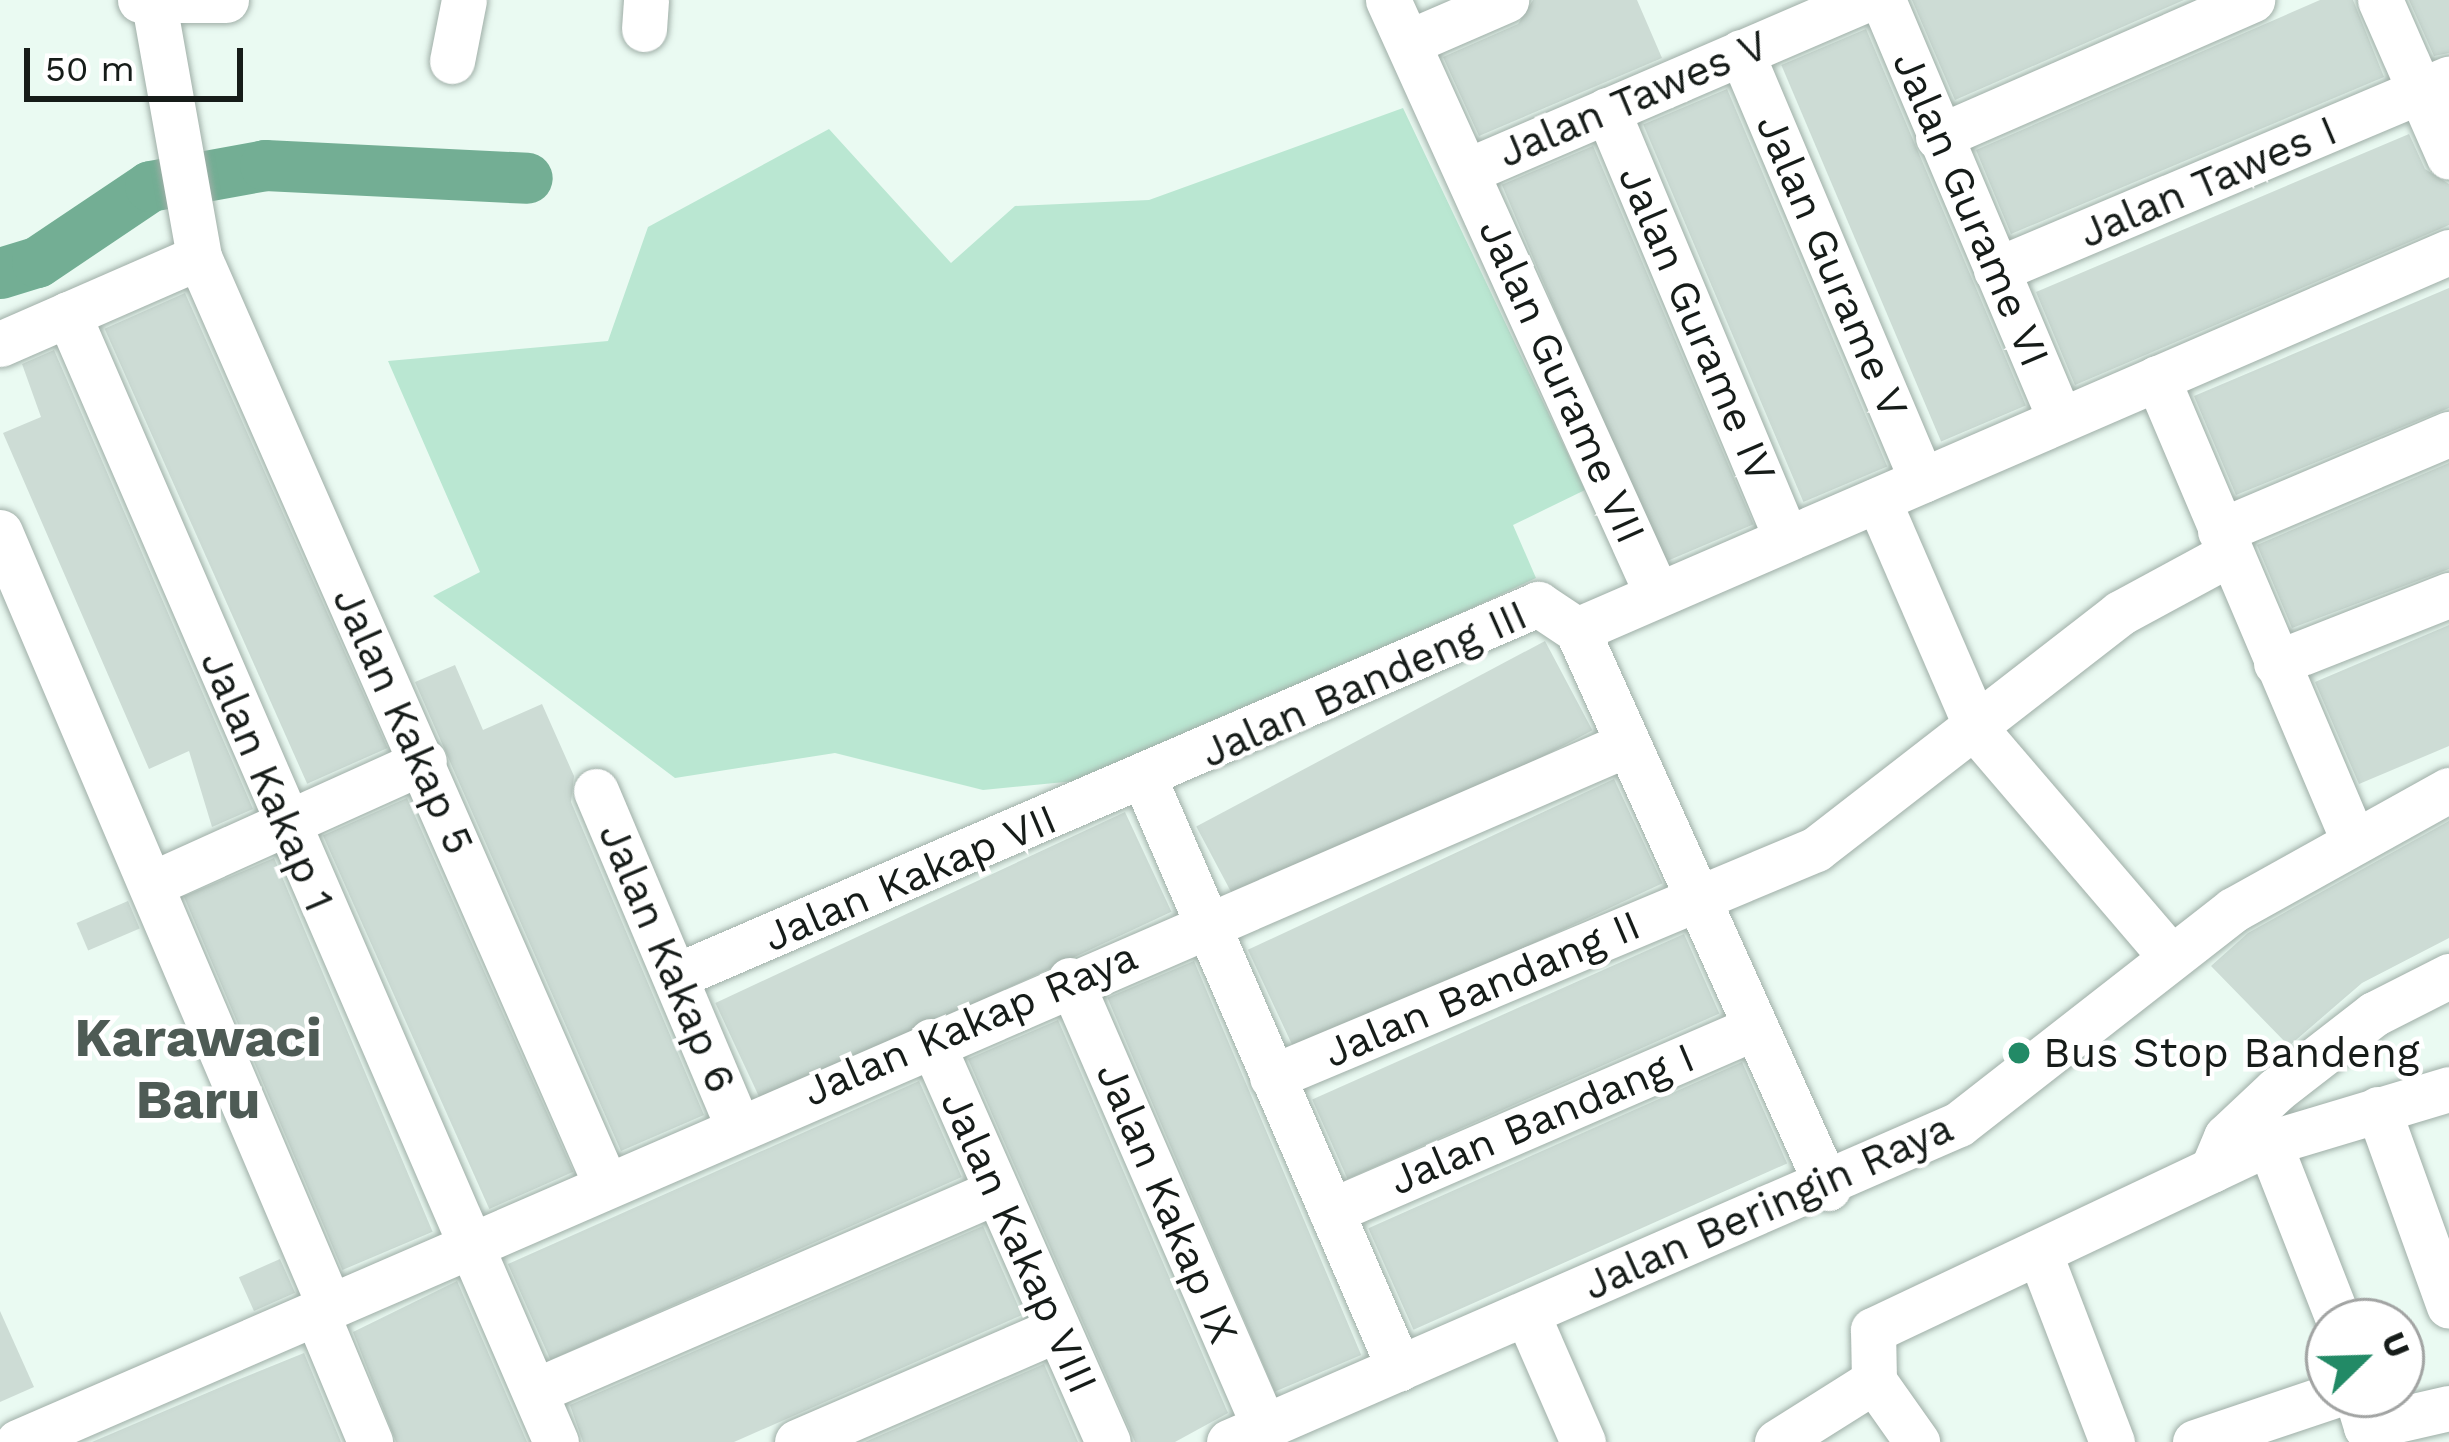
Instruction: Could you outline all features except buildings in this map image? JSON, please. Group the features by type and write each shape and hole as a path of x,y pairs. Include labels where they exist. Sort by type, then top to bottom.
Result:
{"street":[{"path":"147,2 226,0"},
{"path":"452,61 464,0"},
{"name":"Jalan Gurame VII","path":"1388,0 1656,592"},
{"path":"1409,42 1506,0"},
{"name":"Jalan Tawes V","path":"1467,170 1865,0"},
{"name":"Jalan Gurame VI","path":"1883,0 2060,418"},
{"path":"1938,137 2252,0"},
{"path":"2380,0 2434,86 2449,158"},
{"name":"Jalan Kakap 5","path":"147,2 199,257 607,1185"},
{"name":"Jalan Gurame V","path":"1741,52 1922,481"},
{"name":"Jalan Tawes I","path":"1996,271 2434,86"},
{"name":"Jalan Gurame IV","path":"1607,110 1786,537"},
{"path":"1828,1188 1692,901 1577,630 2449,252"},
{"path":"0,344 199,257"},
{"name":"Jalan Kakap 1","path":"68,314 556,1442"},
{"path":"2157,378 2351,836"},
{"name":"Jalan Bandang II","path":"1271,1076 1816,849 1979,733 2120,614 2224,543 2449,434"},
{"path":"1879,500 1979,733 2171,957"},
{"path":"0,532 154,883 323,1309 370,1442"},
{"path":"2276,663 2449,595"},
{"name":"Jalan Bandeng III","path":"1145,780 1538,604 1577,630"},
{"name":"Jalan Kakap Raya","path":"18,1442 1070,980 1628,744"},
{"path":"154,883 424,760"},
{"path":"1145,780 1399,1368"},
{"name":"Jalan Kakap VII","path":"676,976 1145,780"},
{"name":"Jalan Beringin Raya","path":"1247,1434 1828,1188 1986,1107 2171,957 2351,836 2449,790"},
{"name":"Jalan Kakap 6","path":"596,791 737,1125"},
{"path":"2212,1170 2226,1137 2276,1090 2374,1014 2449,976"},
{"name":"Jalan Kakap IX","path":"1070,980 1247,1434"},
{"name":"Jalan Bandang I","path":"1331,1210 1753,1028"},
{"name":"Jalan Kakap VIII","path":"931,1041 1108,1442"},
{"path":"1917,1442 1874,1381 1873,1330 2269,1143 2449,1089"},
{"path":"2378,1109 2449,1306"},
{"path":"2269,1143 2330,1298"},
{"path":"535,1391 998,1191"},
{"path":"2039,1252 2112,1442"},
{"path":"1527,1314 1583,1442"},
{"path":"797,1442 1058,1329"},
{"path":"1777,1442 1874,1381"},
{"path":"2195,1442 2305,1405"},
{"path":"2363,1418 2366,1427 2405,1418"}],"green space":[{"path":"1403,108 1585,490 1513,525 1536,578 1106,778 983,790 835,753 675,778 433,596 480,572 388,361 608,341 648,227 829,129 951,263 1015,206 1149,200"}],"waterway":[{"path":"0,273 37,262 150,186 265,165 527,178"}],"place":[{"name":"Bus Stop Bandeng","path":"2019,1053"}],"district":[{"name":"Karawaci Baru","path":"198,1069"}]}
